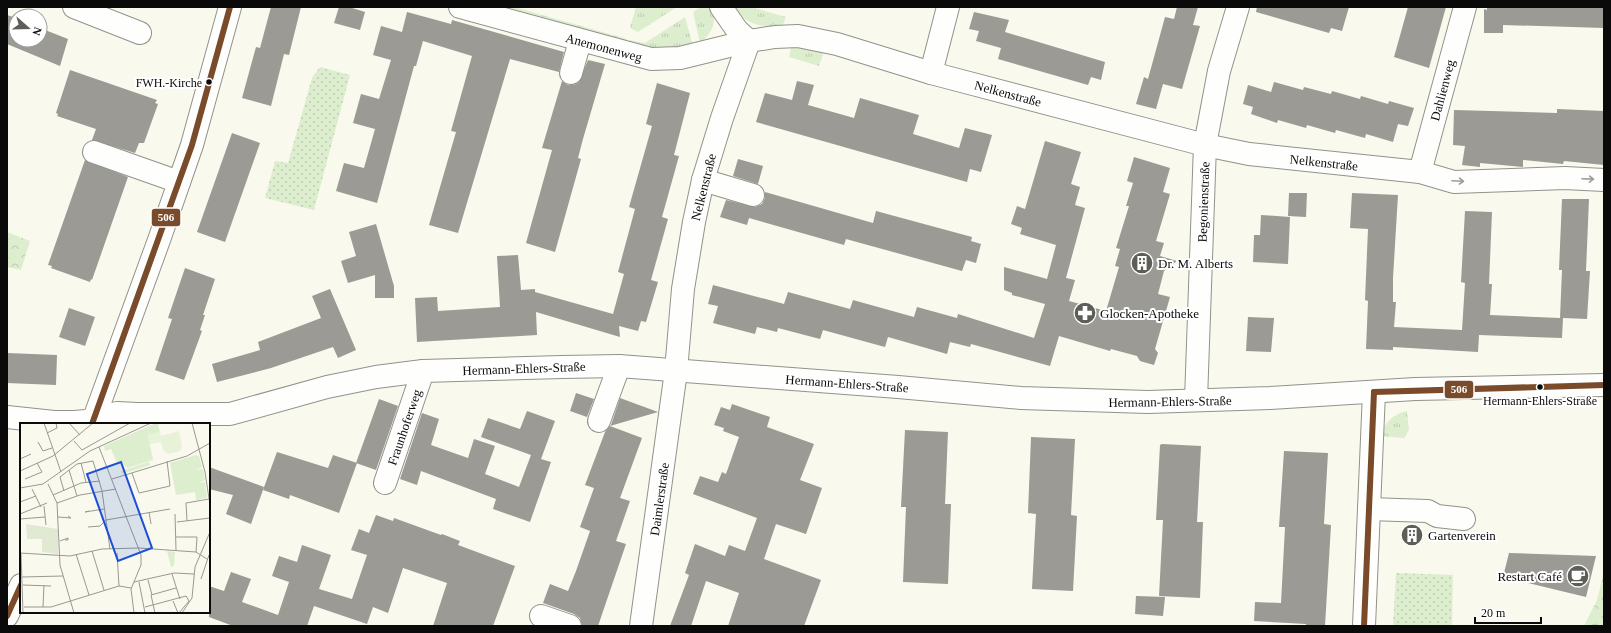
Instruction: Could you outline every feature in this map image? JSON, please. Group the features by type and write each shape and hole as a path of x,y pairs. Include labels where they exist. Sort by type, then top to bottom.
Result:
{"street":[{"path":"74,7 140,33"},
{"path":"94,421 192,144 230,7"},
{"name":"Anemonenweg","path":"460,7 580,41 651,59 680,58 749,41"},
{"path":"721,7 737,30 749,41"},
{"path":"931,73 948,7"},
{"name":"Begonienstraße","path":"1196,400 1205,145 1219,72 1238,7"},
{"name":"Dahlienweg","path":"1420,172 1465,7"},
{"name":"Nelkenstraße","path":"676,371 683,289 703,180 722,118 749,41 775,37 798,36 837,44 931,73 1205,145 1249,154 1420,172 1454,182 1565,178 1604,180"},
{"path":"571,73 580,41"},
{"path":"94,152 179,182"},
{"path":"703,180 754,195"},
{"path":"599,421 619,366"},
{"name":"Hermann-Ehlers-Straße","path":"7,417 68,422 94,421 117,413 175,415 230,414 376,376 424,371 619,366 898,386 1036,399 1148,402 1493,387 1604,386"},
{"name":"Fraunhoferweg","path":"385,483 424,371"},
{"name":"Daimlerstraße","path":"641,626 676,371"},
{"path":"1364,626 1374,392"},
{"path":"1369,509 1428,511 1437,516 1464,518"},
{"path":"7,584 20,585"},
{"path":"7,616 20,587"},
{"path":"541,616 570,626"}],"green space":[{"path":"480,7 514,7 627,39 625,47"},
{"path":"636,7 677,7 638,32 630,28"},
{"path":"701,7 711,7 714,22 710,32 700,43 693,12"},
{"path":"734,7 751,7 786,17 783,25 762,26 750,22 744,18"},
{"path":"685,17 693,46 673,50 628,45 629,40 645,43"},
{"path":"792,44 825,49 819,66 789,57"},
{"path":"320,67 350,75 314,210 265,198 275,161 288,163 312,78"},
{"path":"7,232 30,241 21,270 7,267"},
{"path":"1407,411 1409,430 1404,438 1381,436 1384,427 1390,419"},
{"path":"1604,572 1604,626 1584,626 1597,600"},
{"path":"1396,573 1453,575 1452,626 1393,626"}],"building":[{"path":"271,7 301,7 289,55 284,54 271,106 242,98 256,47 260,48"},
{"path":"339,7 349,7 365,12 360,30 334,23"},
{"path":"1177,7 1198,7 1193,25 1200,26 1182,89 1163,84 1156,109 1136,104 1144,77 1148,79 1165,17 1174,19"},
{"path":"1257,7 1349,7 1342,31 1331,28 1329,33 1256,12"},
{"path":"1408,7 1446,7 1429,68 1394,57"},
{"path":"1487,7 1604,7 1604,28 1503,25 1503,33 1484,33 1484,9 1487,10"},
{"path":"407,12 451,24 452,20 564,52 559,72 510,59 458,233 429,225 456,132 451,131 472,56 423,41 416,66 414,66 377,203 336,191 344,163 364,168 375,129 353,123 361,94 379,99 391,60 373,55 381,26 402,32"},
{"path":"974,12 1009,20 1005,32 1105,62 1101,80 1091,77 1088,85 998,59 1001,48 976,41 979,31 969,29"},
{"path":"7,15 8,44 7,44"},
{"path":"48,31 68,39 60,66 17,48 48,48"},
{"path":"588,60 605,64 583,139 578,158 581,159 555,252 526,243 552,150 542,148 562,81 568,85 574,85 579,82"},
{"path":"70,70 157,100 155,103 158,104 144,143 139,143 135,153 92,140 96,129 57,116 58,114 56,113"},
{"path":"797,81 814,85 808,105 854,118 860,98 919,115 913,134 959,148 965,128 992,135 981,172 970,169 967,182 756,122 765,93 792,100"},
{"path":"1274,82 1303,90 1304,87 1331,94 1332,91 1360,99 1361,96 1388,104 1389,101 1414,108 1408,126 1398,124 1393,142 1366,134 1365,138 1336,130 1335,133 1307,125 1306,128 1278,120 1277,123 1251,114 1253,107 1243,104 1248,85 1271,92"},
{"path":"657,83 690,93 674,155 679,156 662,217 668,219 651,280 658,282 646,322 641,321 638,331 619,326 620,337 536,312 537,335 417,342 415,298 437,297 438,311 500,307 497,256 518,255 521,290 535,289 535,292 613,314 624,274 618,272 635,209 629,207 652,126 646,124"},
{"path":"1557,109 1604,111 1604,165 1564,161 1563,164 1523,160 1523,167 1480,163 1480,167 1462,165 1465,146 1453,145 1454,110 1557,113"},
{"path":"232,133 260,143 225,242 197,232"},
{"path":"1045,141 1081,152 1071,184 1080,187 1075,205 1085,208 1066,278 1075,280 1069,301 1106,311 1119,267 1115,266 1120,249 1116,248 1129,206 1126,206 1133,183 1127,181 1134,157 1170,168 1163,192 1170,194 1156,241 1164,243 1160,256 1177,261 1164,271 1158,294 1170,297 1155,349 1158,353 1154,365 1140,361 1137,356 1111,349 1110,351 1059,336 1050,366 971,344 970,347 950,342 947,354 888,337 885,347 823,330 820,339 778,328 777,332 757,327 755,334 713,323 718,306 708,304 713,285 784,304 788,292 850,309 853,300 914,317 917,307 957,318 958,314 1034,338 1045,304 1012,295 1012,293 1004,290 1004,267 1047,279 1056,245 1020,234 1022,228 1011,224 1017,206 1025,209"},
{"path":"738,159 763,166 758,184 733,176"},
{"path":"85,160 128,177 92,280 91,279 90,282 51,268 52,266 48,265"},
{"path":"765,192 873,223 876,211 972,237 971,241 981,244 976,263 966,260 962,271 846,239 844,245 749,218 747,225 720,217 726,200 755,207 762,204 765,198"},
{"path":"1289,193 1307,193 1306,217 1288,216"},
{"path":"1352,193 1398,195 1393,278 1393,302 1396,302 1394,327 1462,330 1465,283 1461,282 1465,211 1492,212 1489,284 1492,284 1490,315 1560,318 1562,270 1559,270 1562,199 1589,199 1586,271 1590,271 1587,319 1563,318 1562,338 1479,335 1478,352 1393,347 1393,350 1366,349 1368,301 1365,300 1368,229 1350,228"},
{"path":"1261,215 1290,217 1288,264 1253,262 1254,235 1260,235"},
{"path":"376,224 394,286 394,298 375,298 375,275 348,283 341,261 356,256 349,232"},
{"path":"185,268 215,279 203,315 205,315 200,330 202,331 184,380 155,370 172,319 168,318"},
{"path":"330,289 356,350 338,358 333,347 271,368 217,382 212,364 260,350 258,342 321,318 312,296"},
{"path":"69,308 95,317 85,346 59,337"},
{"path":"1248,317 1274,318 1271,352 1246,351"},
{"path":"7,353 57,355 56,385 7,383"},
{"path":"576,393 594,399 587,417 570,411"},
{"path":"620,398 658,412 610,426"},
{"path":"379,399 398,406 376,470 356,463"},
{"path":"732,404 770,417 767,427 814,444 800,480 822,488 806,534 776,524 764,559 821,580 804,626 728,626 739,593 706,581 691,626 670,626 689,575 685,573 695,544 725,556 729,545 745,551 757,518 693,494 700,476 718,482 722,472 726,474 739,437 723,431 724,428 714,425 721,407 730,410"},
{"path":"527,411 555,421 541,459 551,462 530,522 493,509 496,499 421,471 417,485 400,479 422,413 439,419 431,445 468,458 474,439 495,446 485,474 519,487 531,455 481,437 488,418 520,429"},
{"path":"610,426 642,438 620,498 630,501 616,541 626,544 598,626 582,626 580,618 574,614 543,603 550,584 568,591 576,571 590,531 580,527 594,488 585,485 605,432"},
{"path":"905,430 948,432 945,504 951,504 948,584 903,582 906,507 901,507"},
{"path":"1031,437 1075,439 1071,515 1077,516 1073,591 1032,589 1036,514 1028,513"},
{"path":"1160,445 1201,446 1197,522 1203,522 1200,598 1159,596 1163,520 1156,520"},
{"path":"1284,451 1328,453 1324,524 1331,525 1325,626 1306,626 1306,624 1254,621 1255,602 1281,603 1285,527 1279,527"},
{"path":"277,452 328,468 333,455 357,463 339,513 290,495 289,499 263,490"},
{"path":"210,467 264,487 251,524 226,514 233,495 210,489"},
{"path":"376,515 393,521 394,518 460,541 458,545 515,566 493,626 433,626 447,583 403,568 388,613 373,607 367,624 314,606 307,626 233,626 209,617 210,586 224,591 231,572 251,579 242,602 278,615 289,582 272,576 279,556 297,562 302,545 331,555 319,589 352,599 367,555 351,550 359,529 369,533"},
{"path":"1509,553 1596,556 1586,597 1503,577"},
{"path":"1136,596 1165,597 1163,616 1135,614"}],"transit line":[{"name":"506","path":"92,423 192,145 230,7"},
{"name":"506","path":"1374,392 1604,385"},
{"name":"506","path":"1364,626 1374,392"},
{"name":"506","path":"7,616 20,587"}],"place":[{"name":"FWH.-Kirche","path":"209,82"},
{"name":"Dr. M. Alberts","path":"1142,263"},
{"name":"Glocken-Apotheke","path":"1085,313"},
{"name":"Hermann-Ehlers-Straße","path":"1540,387"},
{"name":"Gartenverein","path":"1412,535"},
{"name":"Restart Café","path":"1578,576"}]}
